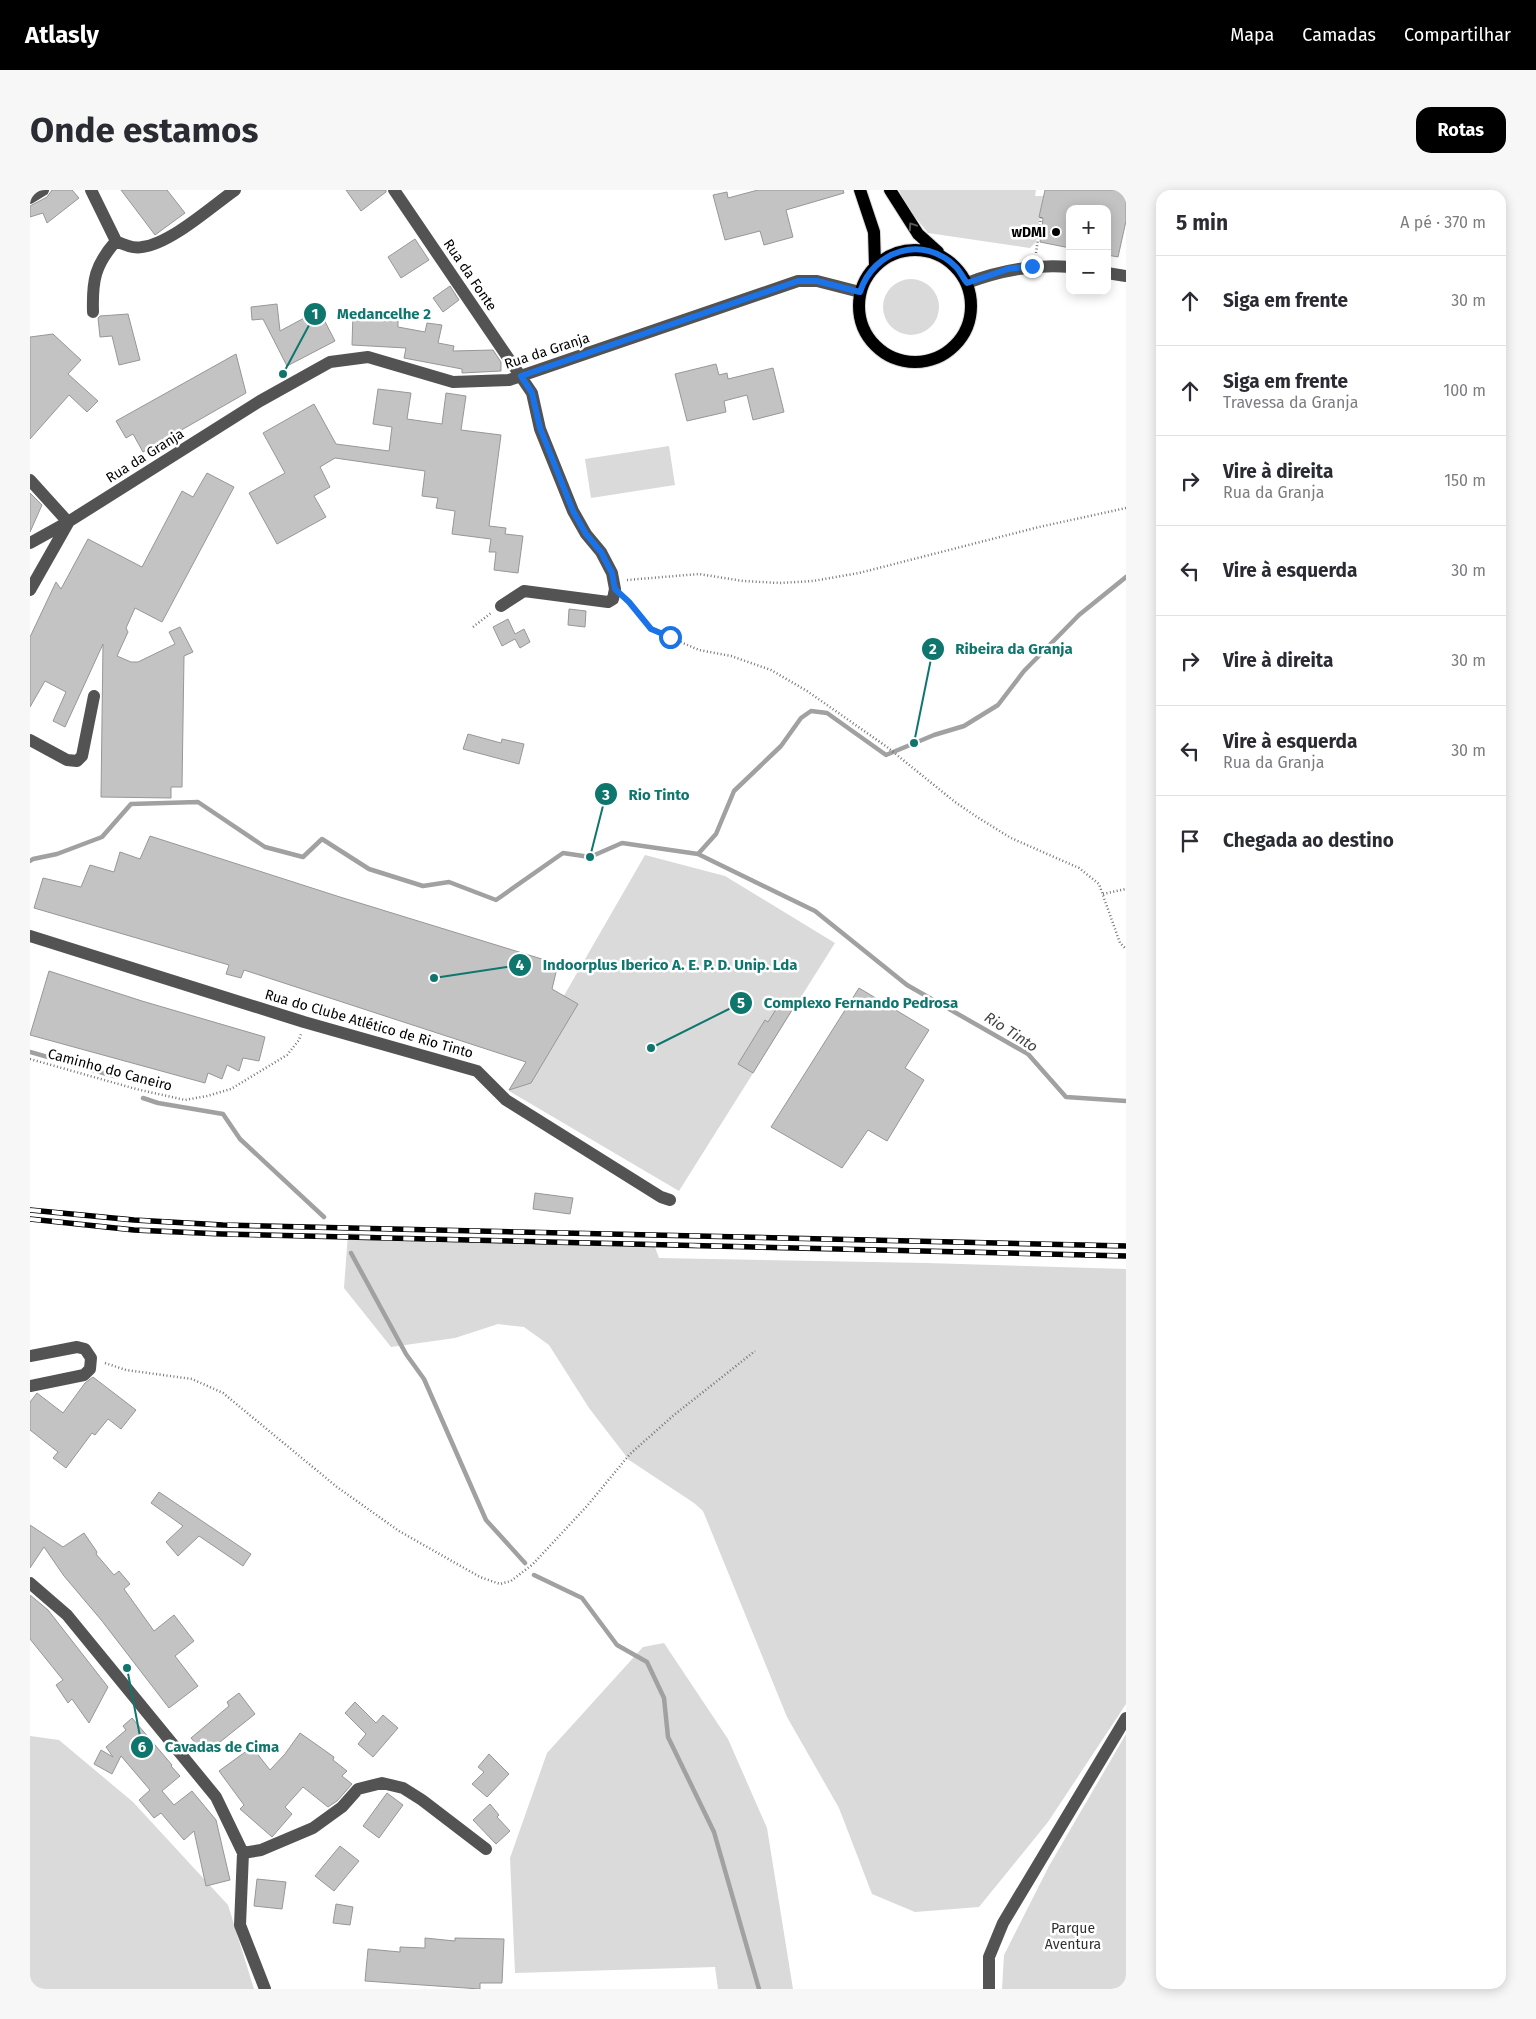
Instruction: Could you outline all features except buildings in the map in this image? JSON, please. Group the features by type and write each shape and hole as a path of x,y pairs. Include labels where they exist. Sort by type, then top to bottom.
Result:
{"main road":[{"path":"860,190 874,232 875,265"},
{"path":"890,190 918,234 941,256 956,267 967,283 972,302 970,320 962,338 948,352 931,361 911,363 893,359 877,349 866,334 859,317 858,298 864,280 875,265 890,254 906,250 923,250 941,256"}],"street":[{"path":"30,198 44,190"},
{"path":"91,190 116,241 128,247 141,248 165,240 234,190"},
{"name":"Rua da Fonte","path":"394,190 532,393 540,428 573,511 586,534 601,552 612,573 615,589"},
{"path":"93,312 92,296 95,276 103,256 116,241"},
{"path":"967,283 1008,269 1032,266 1066,267"},
{"path":"1111,274 1126,276"},
{"name":"Rua da Granja","path":"30,543 68,522 260,401 330,362 368,357 453,382 510,380 798,281 817,281 860,292"},
{"path":"30,480 68,522 30,590"},
{"path":"500,606 524,591 608,602 613,599 615,589"},
{"path":"30,740 67,760 77,761 82,756 94,696"},
{"name":"Rua do Clube Atlético de Rio Tinto","path":"30,936 304,1022 477,1071 506,1100 661,1198 670,1200"},
{"path":"30,1356 77,1346 85,1349 91,1358 90,1370 84,1375 30,1386"},
{"path":"30,1583 67,1615 216,1797 243,1853 240,1925 265,1989"},
{"path":"989,1989 990,1957 1003,1923 1126,1718"},
{"path":"243,1853 261,1850 313,1828 342,1807 358,1789 382,1783 403,1788 422,1800 486,1849"}],"path":[{"path":"1032,266 1041,217"},
{"path":"1126,508 1040,527 859,573 822,579 780,583 699,574 628,580 615,589 629,602 651,629 700,650 731,656 771,670 807,691 887,748 955,802 1011,838 1079,868 1099,884 1120,943 1126,949"},
{"path":"473,627 500,606"},
{"path":"1102,894 1126,890"},
{"name":"Caminho do Caneiro","path":"30,1059 136,1089 185,1100 231,1089 287,1055 299,1040 304,1022"},
{"path":"91,1358 126,1370 192,1379 223,1393 337,1487 399,1531 480,1577 500,1584 511,1581 533,1564 587,1506 630,1454 674,1415 754,1351"}],"green space":[{"path":"899,190 1036,190 1035,196 1043,196 1036,242 1030,248 928,233 907,207"},
{"path":"905,279 917,279 927,283 935,291 939,307 935,323 927,331 917,335 905,335 895,331 887,323 883,313 883,301 887,291 895,283"},
{"path":"669,446 675,485 591,498 585,459"},
{"path":"645,855 725,876 835,943 679,1191 509,1091"},
{"path":"348,1233 533,1245 537,1242 653,1242 659,1258 1126,1269 1126,1704 1048,1822 979,1907 915,1912 872,1894 839,1808 787,1717 703,1511 629,1460 589,1408 549,1345 524,1327 498,1324 455,1338 391,1347 344,1288"},
{"path":"664,1643 728,1739 767,1828 793,1989 718,1989 715,1967 515,1973 510,1858 547,1753 643,1647"},
{"name":"Parque Aventura","path":"1126,1734 1126,1989 1002,1989 1004,1955 1049,1866"},
{"path":"30,1736 59,1740 133,1802 228,1905 254,1989 30,1989"}],"waterway":[{"path":"698,854 716,834 734,791 781,746 801,718 811,711 827,713 886,755 934,735 964,726 998,705 1024,671 1079,615 1126,577"},
{"name":"Rio Tinto","path":"30,861 57,854 102,837 131,804 198,802 265,847 303,857 322,839 369,869 423,886 449,882 496,900 563,853 590,857 622,843 698,854 815,911 907,985 1028,1054 1066,1097 1126,1101"},
{"path":"30,1052 114,1076"},
{"path":"143,1098 158,1103 223,1114 240,1139 324,1217"},
{"path":"351,1253 406,1354 424,1379 486,1520 525,1563"},
{"path":"534,1575 582,1598 617,1645 647,1662 664,1698 668,1737 714,1832 759,1989"}],"railway":[{"path":"30,1210 134,1220 223,1225 1126,1246"},
{"path":"30,1219 134,1230 222,1234 1126,1256"}],"place":[{"name":"wDMI","path":"1056,232"},
{"name":"Medancelhe 2","path":"283,374"},
{"name":"Ribeira da Granja","path":"914,743"},
{"name":"Rio Tinto","path":"590,857"},
{"name":"Indoorplus Iberico A. E. P. D. Unip. Lda","path":"434,978"},
{"name":"Complexo Fernando Pedrosa","path":"651,1048"},
{"name":"Cavadas de Cima","path":"127,1668"}],"route":[{"path":"670,637 651,629 629,602 615,589 612,573 601,552 586,534 573,511 540,428 532,393 521,376 798,281 817,281 860,292 864,280 875,265 890,254 906,250 923,250 941,256 956,267 967,283 1008,269 1032,266"}]}
